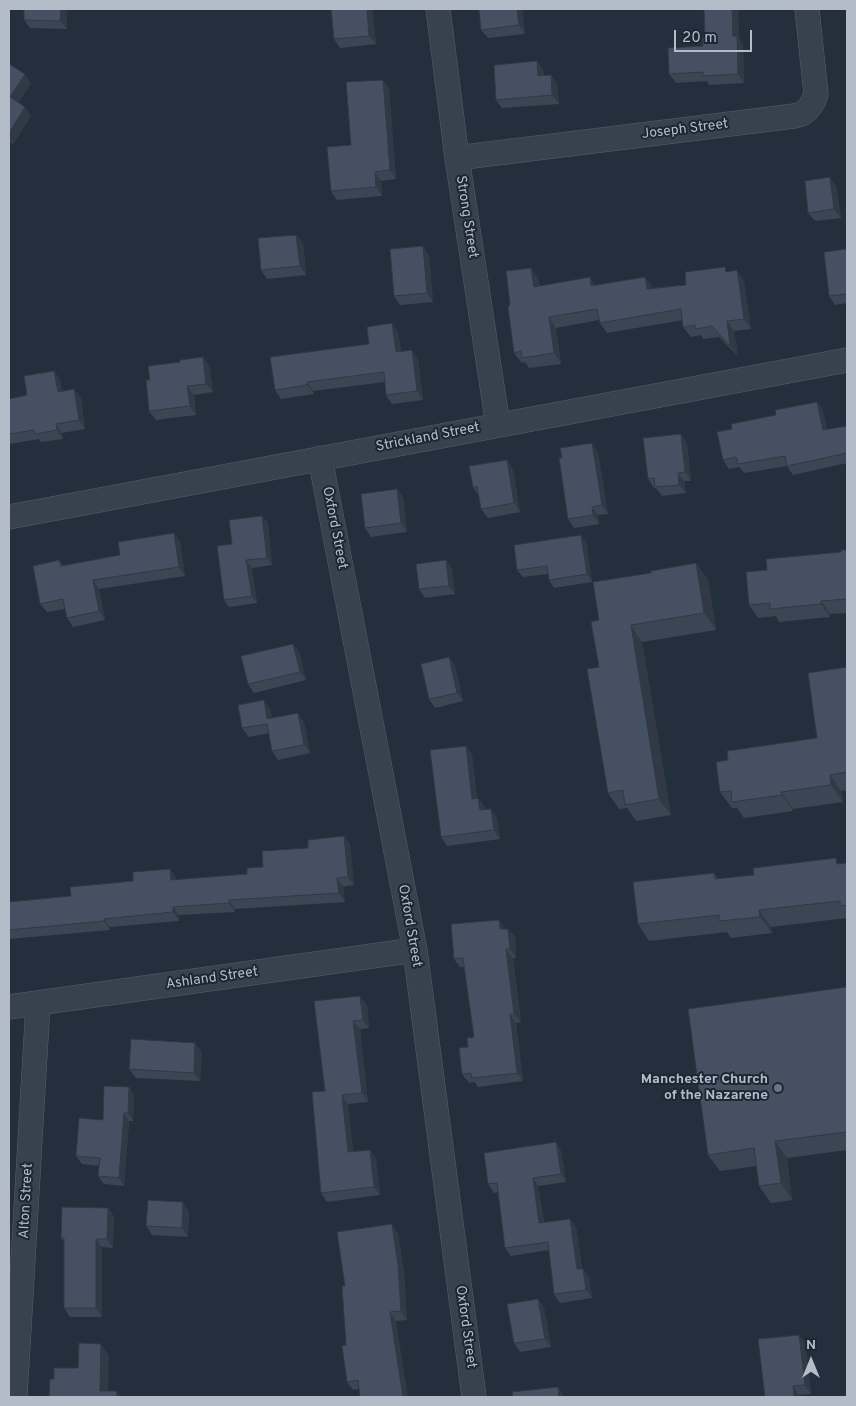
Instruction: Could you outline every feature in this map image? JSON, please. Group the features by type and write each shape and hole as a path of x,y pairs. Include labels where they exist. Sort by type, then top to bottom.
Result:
{"street":[{"name":"Strong Street","path":"438,9 457,158 498,425"},
{"name":"Joseph Street","path":"457,158 802,114 813,102 816,94 807,9"},
{"name":"Strickland Street","path":"9,517 847,360"},
{"name":"Oxford Street","path":"320,458 415,950 474,1397"},
{"name":"Ashland Street","path":"9,1007 415,950"},
{"name":"Alton Street","path":"15,1397 38,1004"}],"building":[{"path":"24,9 61,9 60,21 24,20"},
{"path":"331,9 367,9 369,36 334,39"},
{"path":"479,9 517,9 519,25 481,30"},
{"path":"704,9 732,9 733,36 737,36 738,74 703,76 703,72 669,74 668,48 703,46 702,38 705,38"},
{"path":"537,61 538,76 551,75 552,95 496,100 494,65"},
{"path":"9,64 25,74 10,97 25,107 9,133"},
{"path":"383,80 390,170 375,172 376,187 331,191 327,147 351,145 346,82"},
{"path":"830,177 834,209 808,213 805,181"},
{"path":"296,235 300,266 261,270 258,238"},
{"path":"423,246 427,293 394,296 390,249"},
{"path":"847,249 847,294 829,296 824,252"},
{"path":"725,267 726,272 737,270 744,319 727,321 730,346 712,326 696,329 695,325 683,327 681,309 600,323 597,309 549,317 554,353 522,358 521,351 514,353 508,307 510,304 506,271 531,268 534,287 590,277 591,286 645,277 647,289 686,285 685,272"},
{"path":"392,323 396,352 412,350 417,391 386,395 384,372 307,382 307,385 275,390 270,357 369,344 367,327"},
{"path":"203,357 206,384 187,386 190,406 149,411 146,380 150,380 148,366"},
{"path":"54,371 58,392 74,389 79,420 56,424 57,430 35,434 34,430 9,434 9,399 27,395 24,376"},
{"path":"817,402 823,430 847,426 847,453 787,466 785,456 738,464 736,457 723,460 717,432 732,429 731,424 776,415 775,410"},
{"path":"681,434 685,472 678,473 679,485 655,487 654,478 648,479 643,438"},
{"path":"592,443 602,505 592,507 593,515 568,519 559,458 562,458 560,448"},
{"path":"507,460 514,503 481,509 477,486 473,487 469,466"},
{"path":"397,489 401,523 365,528 361,494"},
{"path":"262,516 267,558 246,560 252,596 224,600 217,546 232,544 229,520"},
{"path":"174,533 179,567 93,580 99,611 67,618 63,599 40,604 33,566 59,560 61,566 120,555 118,542"},
{"path":"581,535 587,574 549,580 547,566 517,570 514,545"},
{"path":"841,550 847,550 847,599 821,601 821,604 770,609 770,603 749,605 746,572 767,570 766,559 841,552"},
{"path":"446,560 449,586 419,589 416,564"},
{"path":"696,563 704,613 631,625 659,799 625,805 623,790 608,793 587,669 599,667 591,622 599,620 593,582 651,573 651,571"},
{"path":"293,644 300,672 248,684 241,656"},
{"path":"449,657 457,693 429,699 421,664"},
{"path":"847,667 847,772 830,775 831,785 781,792 782,795 732,802 731,791 720,792 716,762 728,760 727,751 817,738 808,673"},
{"path":"264,700 267,719 298,713 304,745 272,751 267,724 242,728 238,705"},
{"path":"466,746 472,799 478,798 480,810 491,809 494,830 441,837 430,750"},
{"path":"344,836 348,877 337,878 339,893 229,900 229,903 173,907 173,912 9,930 9,902 71,896 70,887 133,881 133,872 170,869 171,880 247,874 247,868 263,867 262,851 308,848 308,840"},
{"path":"836,858 837,864 847,863 847,905 840,906 840,901 759,910 760,917 719,921 719,915 638,924 633,882 714,873 715,879 754,875 753,868"},
{"path":"499,920 500,929 508,929 510,949 506,949 514,1014 510,1014 517,1073 472,1078 471,1073 462,1074 459,1048 468,1047 467,1038 474,1037 463,958 454,959 451,924"},
{"name":"Manchester Church of the Nazarene","path":"847,987 847,1132 775,1141 781,1183 759,1186 754,1148 708,1155 688,1009"},
{"path":"360,996 363,1020 353,1021 362,1093 342,1095 348,1152 370,1150 374,1187 321,1193 312,1092 325,1091 314,1001"},
{"path":"131,1039 195,1043 194,1073 129,1069"},
{"path":"104,1086 129,1087 128,1113 124,1113 119,1178 98,1176 100,1158 76,1156 79,1118 103,1120"},
{"path":"556,1142 561,1174 533,1178 539,1223 570,1219 577,1269 583,1269 586,1290 554,1294 548,1242 505,1248 497,1183 488,1184 484,1153"},
{"path":"148,1200 183,1202 182,1228 146,1226"},
{"path":"62,1207 108,1208 107,1239 96,1239 96,1308 64,1308 64,1238 61,1238"},
{"path":"392,1224 398,1265 401,1311 390,1312 403,1397 360,1397 358,1380 347,1382 342,1346 346,1345 342,1286 345,1286 337,1232"},
{"path":"538,1299 545,1339 514,1343 507,1304"},
{"path":"799,1335 805,1385 793,1386 794,1397 765,1397 758,1339"},
{"path":"79,1343 101,1344 100,1391 117,1391 116,1397 49,1397 50,1379 54,1379 54,1368 78,1368"},
{"path":"558,1387 559,1397 513,1397 512,1392"}],"place":[{"name":"Manchester Church of the Nazarene","path":"778,1088"}]}
